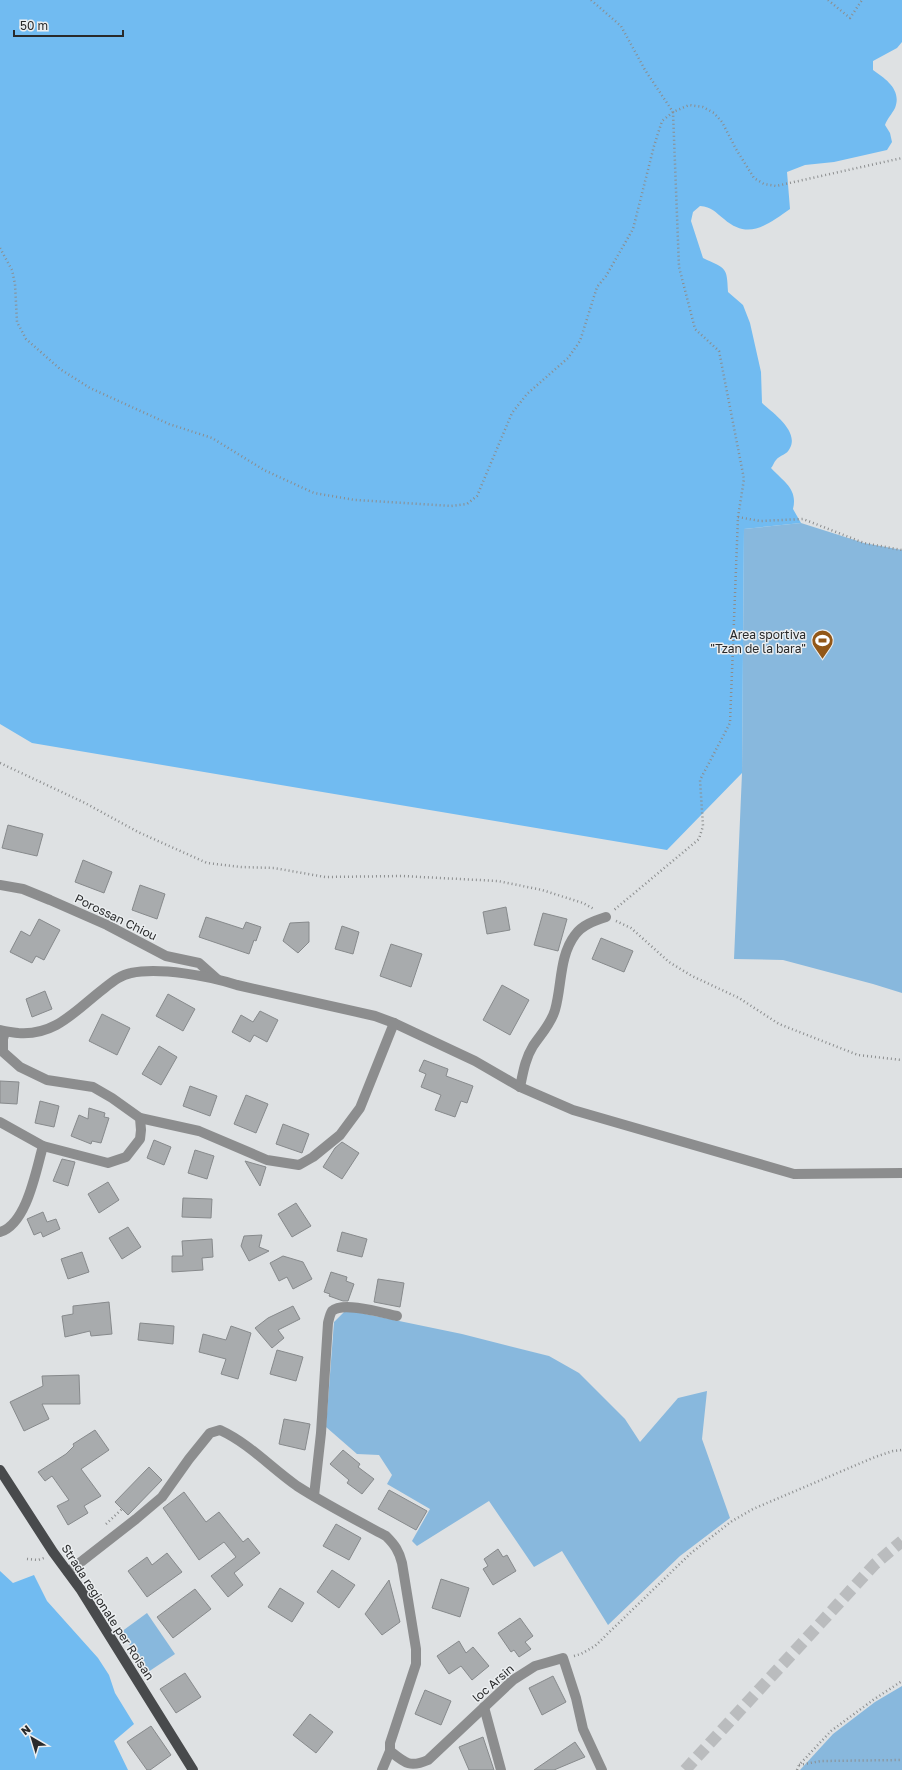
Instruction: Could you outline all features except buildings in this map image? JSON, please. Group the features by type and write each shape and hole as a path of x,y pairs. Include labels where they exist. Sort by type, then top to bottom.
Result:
{"main road":[{"name":"Strada regionale per Roisan","path":"0,1470 53,1552 81,1590 193,1770"}],"street":[{"name":"Porossan Chiou","path":"0,885 23,889 50,900 107,925 166,956 199,963 217,979"},
{"path":"520,1087 525,1063 529,1053 548,1026 555,1010 566,954 575,935 589,923 606,917"},
{"name":"Porossan Chiou","path":"2,1031 30,1034 47,1030 58,1025 116,980 130,973 162,971 217,979 237,985 375,1016 394,1023 475,1061 520,1087 573,1110 794,1174 902,1173"},
{"path":"2,1031 3,1052 20,1067 47,1080 93,1087 112,1098 140,1118 199,1131 267,1160 299,1165 313,1157 340,1135 360,1108 394,1023"},
{"path":"0,1122 43,1146 108,1163 126,1156 140,1139 140,1118"},
{"path":"0,1232 10,1227 25,1206 43,1146"},
{"path":"314,1496 321,1433 328,1323 331,1312 337,1308 346,1306 397,1316"},
{"path":"68,1572 136,1520 162,1497 210,1433 220,1430 230,1434 263,1457 296,1485 386,1536 399,1551 416,1649 416,1664 390,1744 390,1751 382,1770"},
{"path":"563,1658 576,1698 583,1729 602,1770"},
{"name":"loc Arsin","path":"390,1751 410,1764 418,1764 428,1760 513,1680 535,1666 563,1658"},
{"path":"484,1707 501,1770"}],"path":[{"path":"592,0 621,26 645,70 673,112 679,267 695,329 719,351 744,479 738,518 730,723 700,780 703,826 699,839 606,917"},
{"path":"828,0 850,18 862,0"},
{"path":"0,248 12,270 15,284 17,322 26,339 60,369 90,388 169,424 212,438 264,470 314,493 355,500 451,506 467,504 477,496 512,413 527,394 568,358 580,341 597,287 606,276 633,229 654,146 662,121 673,112 689,105 703,107 714,113 722,122 736,149 754,178 764,184 776,186 901,159"},
{"path":"738,518 760,521 803,519 864,543 902,550"},
{"path":"0,763 85,802 138,832 207,863 241,867 274,868 325,877 402,876 498,882 542,890 584,903 606,917 631,928 669,962 692,976 739,998 779,1024 858,1055 902,1060"},
{"path":"563,1658 581,1654 595,1646 691,1553 732,1521 753,1509 875,1457 893,1451 902,1450"},
{"path":"106,1524 122,1509"},
{"path":"27,1559 38,1560 53,1552"},
{"path":"797,1770 799,1765 831,1732 873,1700 902,1681"},
{"path":"799,1765 821,1762 902,1760"}],"shaded area":[{"path":"0,0 902,0 902,42 897,48 873,61 873,70 888,81 895,90 897,102 885,125 890,133 892,142 887,150 834,162 805,165 787,172 790,209 766,225 758,228 742,229 733,226 708,207 700,206 693,212 691,221 703,258 724,269 727,277 728,292 743,305 750,323 761,372 762,403 784,423 791,435 792,442 789,450 775,461 771,468 792,491 794,496 793,509 801,523 744,529 742,773 667,850 32,743 0,724"},
{"name":"Area sportiva \"Tzan de la bara\"","path":"801,523 864,543 902,550 902,993 783,960 734,959 742,773 744,529"},
{"path":"346,1310 462,1334 549,1356 579,1373 625,1419 640,1442 678,1398 707,1391 702,1439 730,1518 680,1556 608,1625 562,1551 534,1567 489,1501 417,1546 412,1541 430,1509 387,1484 392,1475 379,1455 357,1454 326,1427 334,1322"},
{"path":"0,1571 13,1583 34,1575 47,1601 98,1658 109,1675 115,1693 134,1724 114,1741 128,1770 0,1770"},
{"path":"147,1613 175,1654 148,1672 121,1632"},
{"path":"902,1686 902,1770 800,1770 833,1734 875,1702"}],"tunnel":[{"path":"685,1770 875,1564 902,1541"}],"place":[{"name":"Area sportiva \"Tzan de la bara\"","path":"822,660"}]}
